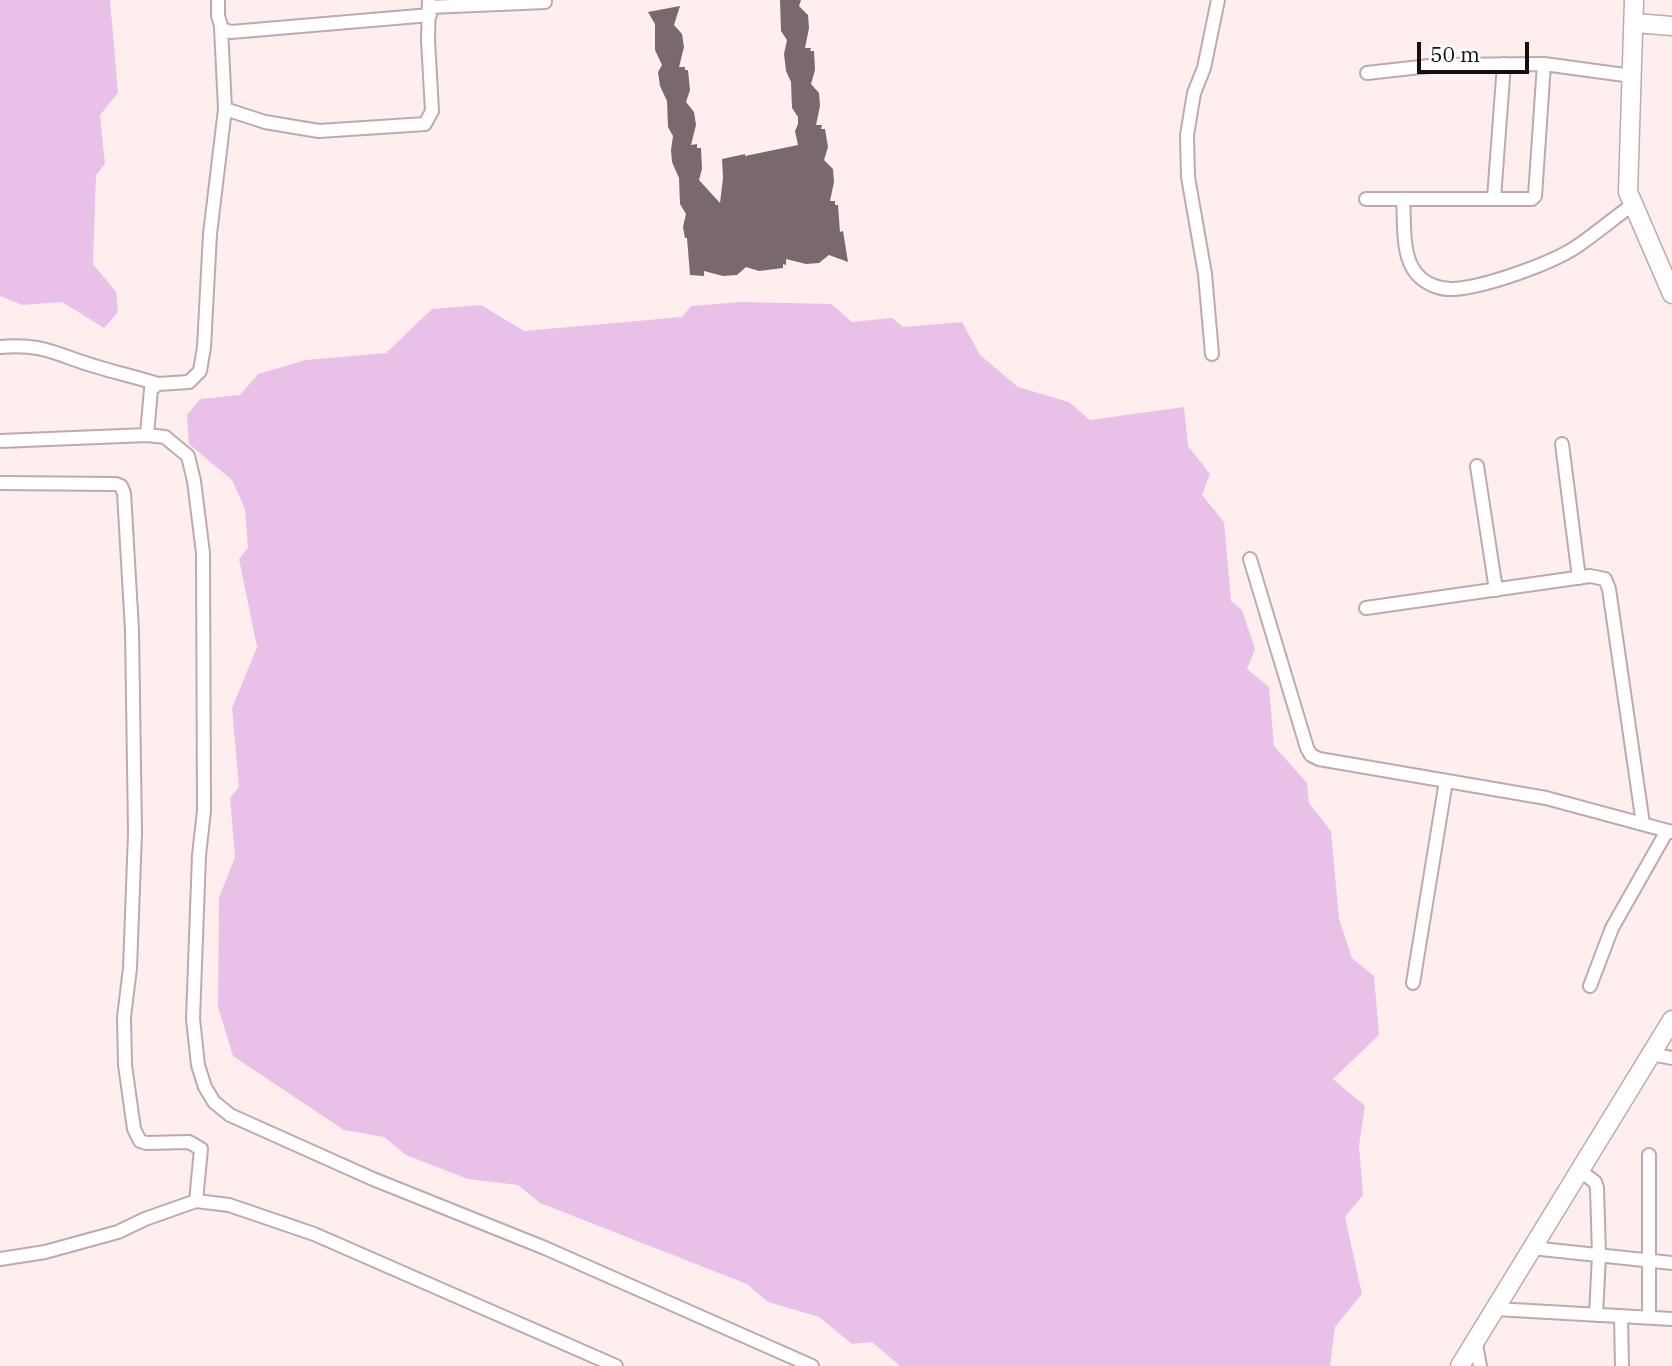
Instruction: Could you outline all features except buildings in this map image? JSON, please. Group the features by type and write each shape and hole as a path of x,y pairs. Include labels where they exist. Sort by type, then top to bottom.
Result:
{"street":[{"path":"0,347 32,346 52,350 79,361 158,384 189,382 200,371 204,347 210,234 225,109 218,0"},
{"path":"1212,354 1205,274 1188,177 1187,135 1194,93 1204,68 1218,0"},
{"path":"1634,0 1628,192 1672,294"},
{"path":"221,29 231,32 430,7 545,2"},
{"path":"225,109 265,122 319,131 425,124 432,111 428,40 430,7"},
{"path":"1635,23 1672,26"},
{"path":"1494,198 1504,64"},
{"path":"1367,73 1438,65 1544,64 1632,76"},
{"path":"1366,199 1532,199 1535,196 1544,64"},
{"path":"1403,200 1407,257 1416,273 1433,287 1453,289 1484,284 1554,258 1574,248 1632,205"},
{"path":"147,435 150,392 158,384"},
{"path":"0,440 147,435 165,437 188,456 194,481 203,553 204,811 199,855 193,1019 198,1065 205,1087 214,1102 230,1115 373,1179 545,1248 812,1366"},
{"path":"1562,444 1579,578"},
{"path":"1477,466 1496,590"},
{"path":"0,483 116,484 121,486 124,493 132,630 135,808 130,968 124,1017 125,1065 134,1129 140,1141 189,1142 201,1149 196,1201"},
{"path":"1250,559 1311,755 1319,760 1546,798 1669,832 1612,928 1590,986"},
{"path":"1366,608 1590,576 1605,579 1609,589 1643,824"},
{"path":"1413,983 1446,781"},
{"path":"1460,1366 1672,1020"},
{"path":"1651,1054 1672,1058"},
{"path":"1648,1317 1649,1155"},
{"path":"1579,1170 1595,1182 1597,1188 1599,1255 1596,1315"},
{"path":"0,1259 45,1252 118,1232 145,1219 196,1201 229,1205 314,1234 616,1366"},
{"path":"1532,1248 1672,1263"},
{"path":"1495,1308 1672,1319"},
{"path":"1621,1316 1622,1366"},
{"path":"1475,1338 1480,1366"}],"shaded area":[{"path":"0,0 110,0 118,93 100,115 105,164 96,175 93,264 116,292 118,312 104,328 62,302 22,305 0,296"},
{"path":"741,302 831,304 852,322 892,318 903,327 962,322 980,355 1018,387 1069,402 1090,420 1184,407 1188,446 1210,474 1202,495 1224,522 1231,601 1242,610 1255,649 1247,669 1269,687 1274,746 1307,783 1309,803 1331,831 1339,919 1352,958 1374,976 1379,1035 1333,1079 1365,1106 1359,1146 1363,1195 1345,1217 1362,1294 1335,1327 1330,1366 900,1366 872,1342 852,1344 819,1317 768,1302 747,1284 540,1203 518,1185 468,1179 406,1155 384,1137 344,1130 233,1056 218,1007 219,898 235,857 230,798 239,787 232,708 257,647 239,559 248,548 245,509 232,480 189,444 187,415 200,399 240,395 258,374 306,360 386,353 432,309 481,305 524,331 682,317 691,306"}]}
